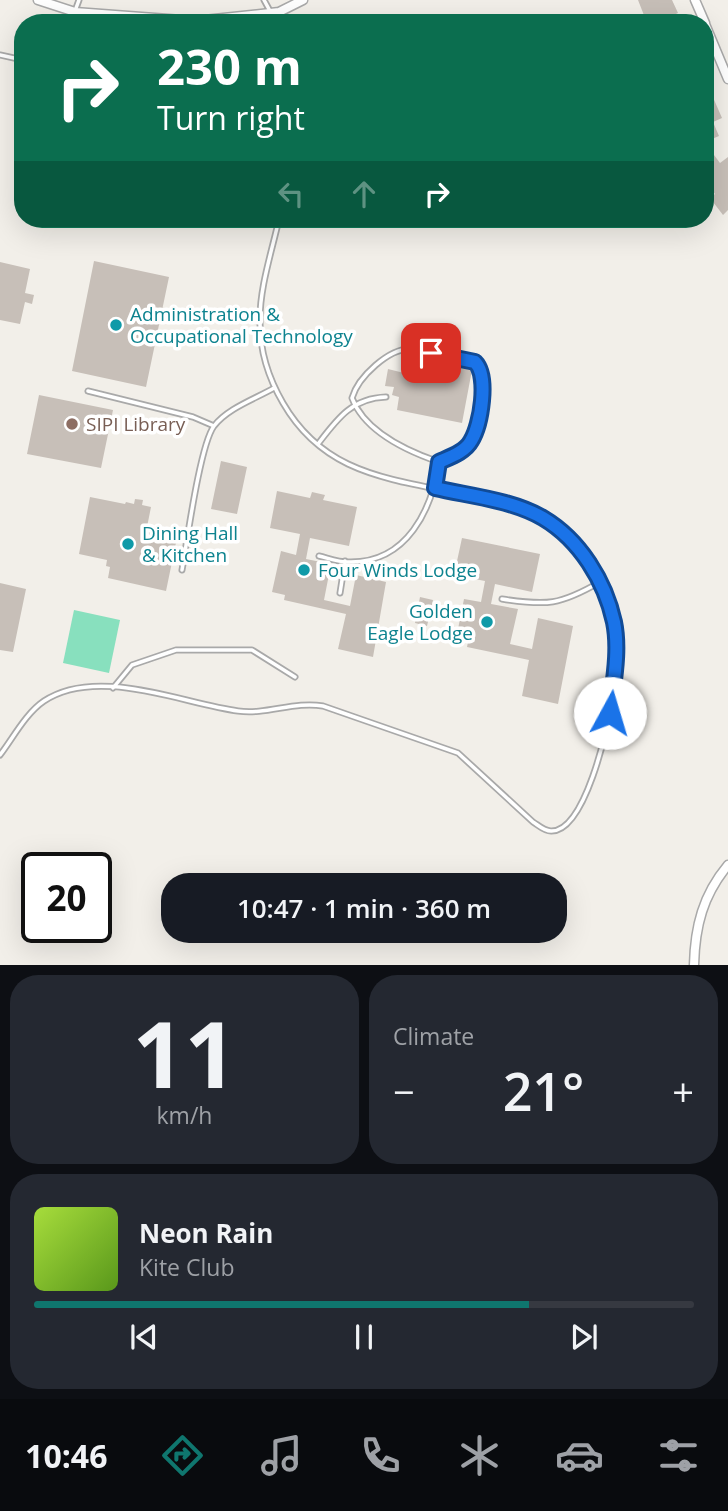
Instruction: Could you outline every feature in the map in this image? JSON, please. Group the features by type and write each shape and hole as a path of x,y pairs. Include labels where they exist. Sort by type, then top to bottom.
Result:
{"street":[{"path":"38,0 75,12 99,14"},
{"path":"263,14 303,0"},
{"path":"714,46 728,79"},
{"path":"694,965 696,935 703,904 714,882 728,865"}],"lane":[{"path":"75,12 79,0"},
{"path":"264,0 271,13"},
{"path":"0,755 44,701 84,687 113,688 166,695 239,711 309,704 323,706 446,747 466,760 533,822 547,831 558,830 586,797 595,774 610,713 616,660 615,624 600,582 581,553 543,518 512,506 368,472 346,463 318,444 291,416 274,388 262,348 260,320 277,228"},
{"path":"408,348 475,362 480,367 484,388 472,440 455,455 439,462 418,454 376,430 352,398 361,377 373,366 408,348"},
{"path":"182,570 205,449 214,426 236,408 274,388"},
{"path":"88,391 193,417 214,426"},
{"path":"318,444 354,404 386,397"},
{"path":"318,555 345,561 382,556 400,546 415,530 435,488 439,462"},
{"path":"340,593 345,561"},
{"path":"502,599 542,605 557,603 600,582"},
{"path":"113,688 132,665 176,650 252,650 295,677"}],"green space":[{"path":"74,610 120,620 109,673 63,663"}],"building":[{"path":"638,0 672,0 678,13 676,14 643,14"},
{"path":"714,100 722,118 714,122"},
{"path":"714,124 719,136 714,138"},
{"path":"714,155 720,163 728,157 728,210 723,215 714,203"},
{"name":"Administration & Occupational Technology","path":"94,261 169,277 146,387 72,371"},
{"path":"0,262 30,269 25,293 34,295 32,304 25,302 20,324 0,320"},
{"path":"409,358 472,370 462,423 397,410 399,397 392,395 394,387 385,386 388,369 404,373"},
{"name":"SIPI Library","path":"39,395 113,410 101,468 27,454"},
{"path":"221,461 247,467 237,514 211,509"},
{"name":"Four Winds Lodge","path":"277,491 310,498 312,492 325,495 323,500 357,507 349,546 310,538 306,559 331,564 324,600 350,606 356,575 386,582 373,657 338,649 346,614 284,600 285,595 272,592 281,551 296,555 300,534 270,528"},
{"name":"Dining Hall & Kitchen","path":"90,497 125,504 134,504 135,499 143,500 142,505 151,507 147,527 178,533 166,591 108,578 110,567 106,566 107,560 79,554"},
{"name":"Golden Eagle Lodge","path":"462,538 540,554 532,592 495,584 491,604 518,609 510,644 532,649 538,618 573,626 558,704 522,696 529,660 467,647 468,642 456,639 464,599 481,602 485,581 454,575"},
{"path":"0,583 26,589 13,652 0,650"},
{"path":"420,597 433,600 427,626 415,623"}],"place":[{"name":"Administration & Occupational Technology","path":"116,325"},
{"name":"SIPI Library","path":"72,424"},
{"name":"Dining Hall & Kitchen","path":"128,544"},
{"name":"Four Winds Lodge","path":"304,570"},
{"name":"Golden Eagle Lodge","path":"487,622"}],"route":[{"path":"431,353 475,362 483,375 484,388 472,440 455,455 439,462 435,488 512,506 543,518 569,539 587,560 604,588 615,624 616,660 610,713"}]}
